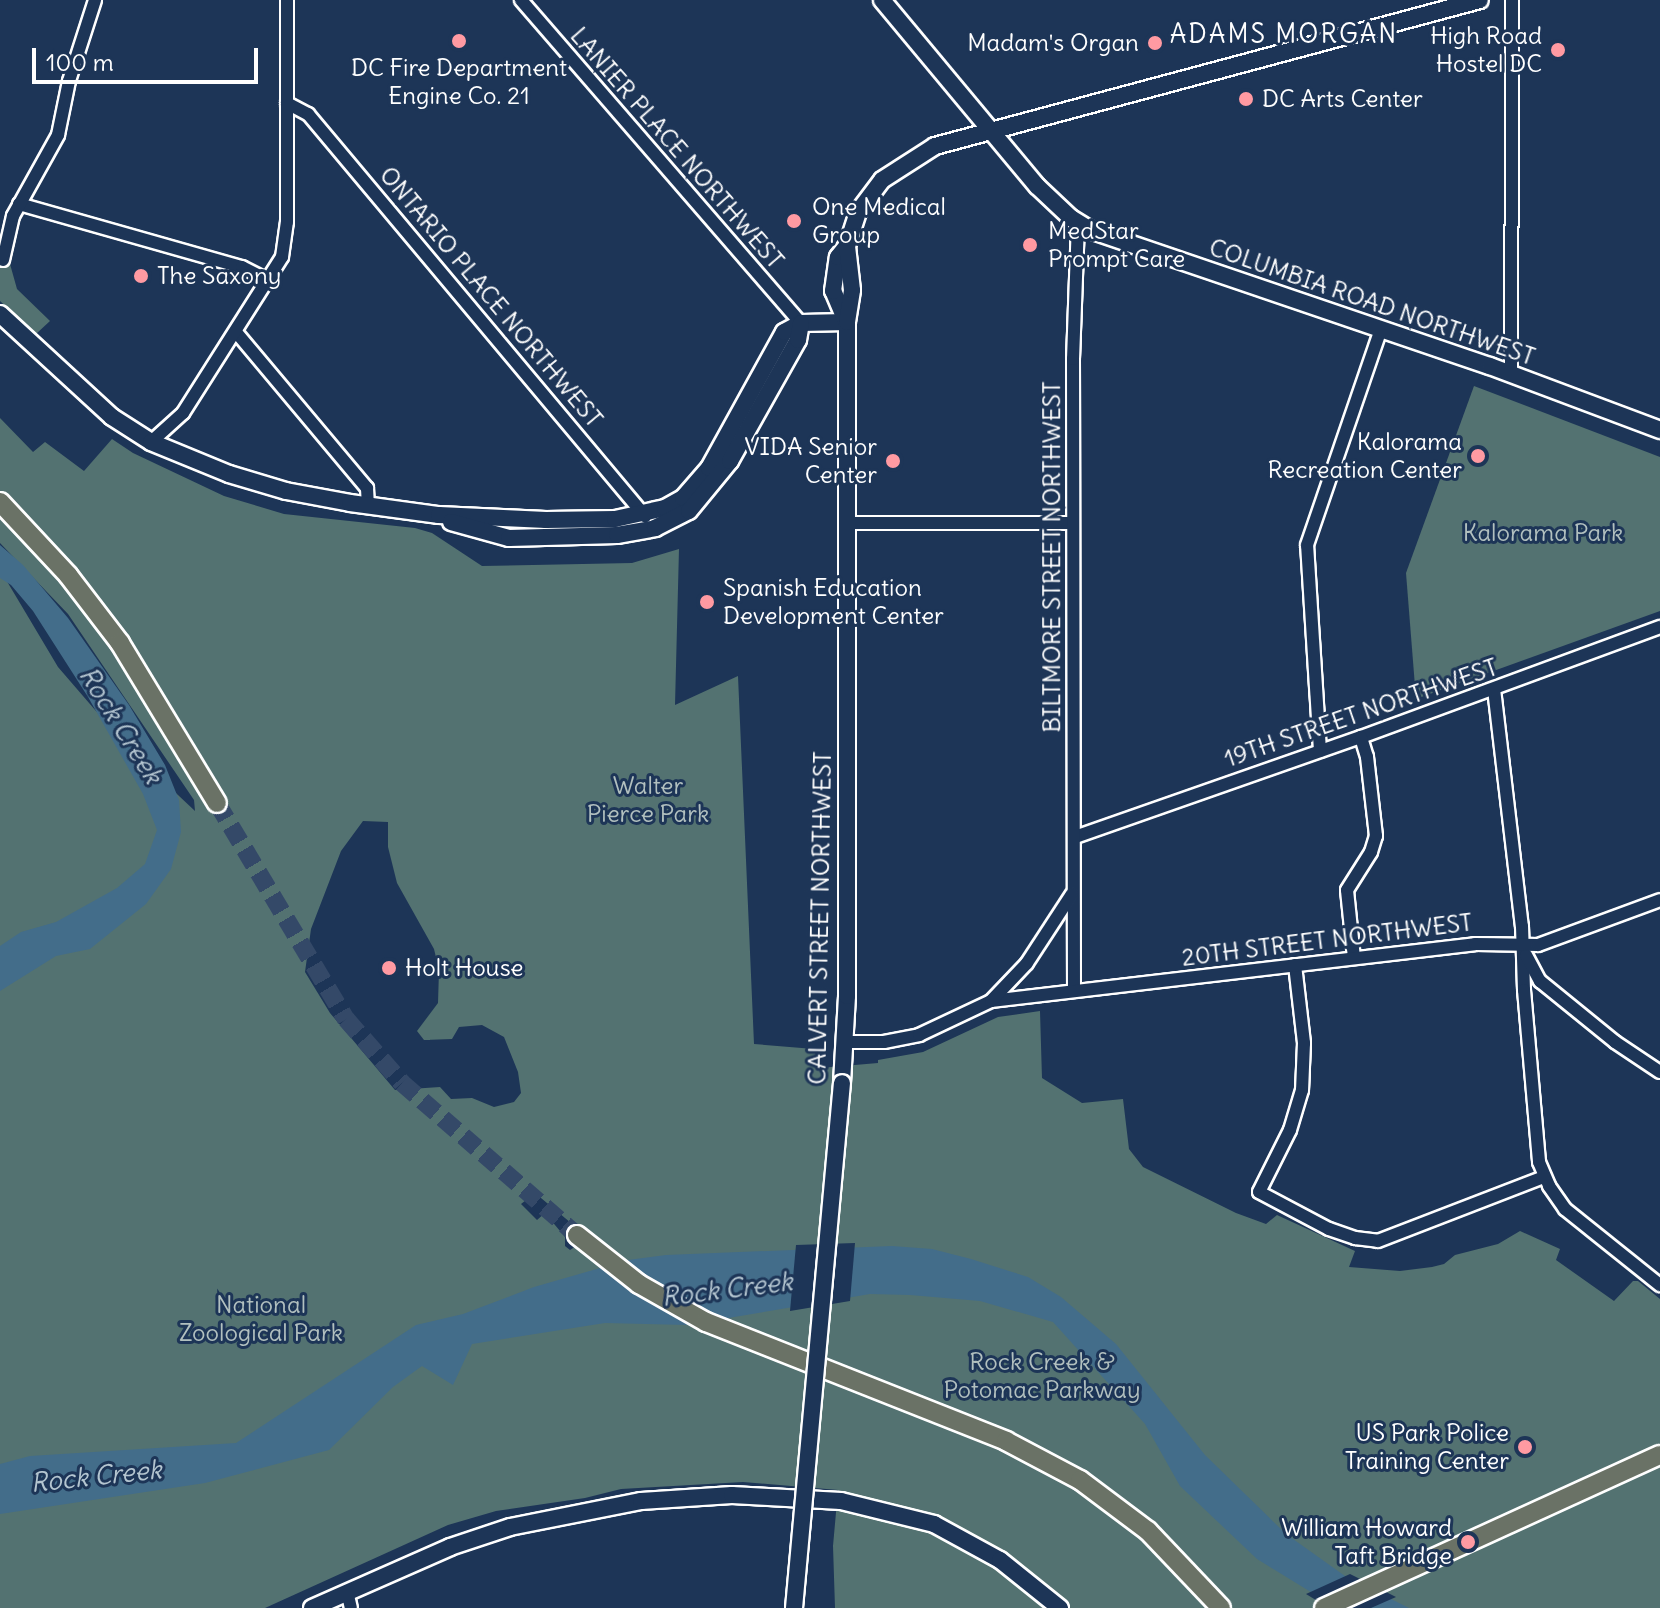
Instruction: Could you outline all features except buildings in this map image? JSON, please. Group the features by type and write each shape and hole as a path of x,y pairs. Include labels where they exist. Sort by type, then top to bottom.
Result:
{"main road":[{"path":"991,129 1480,0"},
{"name":"COLUMBIA ROAD NORTHWEST","path":"884,1 1037,186 1078,223 1117,242 1511,374 1660,430"},
{"name":"CALVERT STREET NORTHWEST","path":"794,1608 845,1042 847,322 852,290 847,246 863,203 891,173 935,146 991,129"},
{"path":"0,314 112,417 151,442 259,484 439,515 588,520 643,514 665,508 696,486 784,332 801,323 847,322"},
{"path":"439,515 509,538 617,535 655,528 695,506 730,461 798,340 801,323"},
{"path":"0,502 68,575 120,643 217,803"},
{"path":"488,532 501,518"},
{"path":"577,1235 669,1302 721,1329 1006,1441 1054,1465 1088,1485 1148,1531 1221,1608"},
{"path":"1324,1608 1660,1455"},
{"path":"312,1608 349,1600 458,1544 540,1520 667,1498 764,1495 850,1502 934,1524 1000,1560 1060,1608"}],"street":[{"path":"3,260 6,236 19,204 58,135 69,81 95,0"},
{"path":"151,442 183,413 270,281 282,257 285,237 287,0"},
{"name":"LANIER PLACE NORTHWEST","path":"521,0 767,288 801,323"},
{"path":"1511,374 1512,0"},
{"name":"ONTARIO PLACE NORTHWEST","path":"287,103 308,114 655,528"},
{"path":"19,204 242,267 270,281"},
{"name":"BILTMORE STREET NORTHWEST","path":"1074,991 1074,257 1078,223"},
{"path":"1320,751 1307,545 1381,329"},
{"path":"236,332 367,488 368,505"},
{"path":"847,523 1073,523"},
{"name":"19TH STREET NORTHWEST","path":"1075,837 1361,737 1660,627"},
{"path":"1494,689 1523,945 1538,1155 1544,1177 1573,1217 1660,1285"},
{"path":"1354,958 1347,890 1371,852 1376,836 1367,757 1361,737"},
{"path":"845,1042 884,1042 919,1035 991,1001 1027,963 1074,891"},
{"name":"20TH STREET NORTHWEST","path":"991,1001 1484,943 1523,945 1555,941 1660,900"},
{"path":"1523,945 1531,969 1540,981 1615,1042 1660,1072"},
{"path":"1295,965 1304,1043 1302,1090 1290,1130 1259,1192 1329,1229 1355,1238 1378,1241 1544,1177"}],"green space":[{"path":"0,262 10,264 17,289 50,321 36,334 0,301"},
{"name":"Kalorama Park","path":"1474,386 1660,457 1660,611 1416,699 1406,573"},
{"path":"0,418 33,452 45,442 84,471 112,439 133,453 224,496 284,514 415,528 432,533 482,566 632,563 679,549 675,705 738,676 754,1044 814,1049 820,1068 878,1063 878,1060 923,1052 998,1017 1040,1011 1042,1078 1082,1103 1123,1099 1129,1149 1143,1167 1236,1213 1266,1224 1277,1215 1355,1251 1349,1267 1400,1271 1432,1267 1444,1264 1455,1255 1498,1244 1520,1231 1560,1249 1556,1260 1614,1301 1633,1281 1638,1281 1660,1299 1660,1608 835,1608 833,1546 838,1490 743,1482 621,1489 585,1498 496,1511 448,1525 265,1608 0,1608 0,576 5,578 58,667 127,747 195,811 194,800 68,614 0,543","holes":["363,821 388,822 388,847 397,883 434,949 439,970 438,1003 417,1031 424,1040 452,1039 459,1027 482,1025 504,1037 518,1072 521,1093 514,1102 494,1107 472,1098 451,1099 440,1087 395,1090 330,1013 305,972 311,929 341,851","535,1193 577,1228 576,1246 570,1250 565,1246 565,1237 545,1213 537,1220 521,1204"]}],"water":[{"name":"Rock Creek","path":"0,545 23,565 68,618 129,705 165,765 179,800 181,832 171,869 146,904 90,949 56,956 0,991 0,946 21,932 56,922 117,888 145,864 157,830 143,794 88,697 33,611 11,585 0,578"},
{"name":"Rock Creek","path":"892,1246 932,1249 971,1259 1028,1277 1061,1297 1116,1344 1205,1455 1286,1534 1345,1576 1409,1608 1337,1608 1257,1559 1180,1486 1145,1424 1053,1322 980,1301 910,1295 870,1294 687,1325 605,1323 472,1344 453,1385 422,1366 393,1387 329,1450 205,1483 0,1514 0,1464 30,1456 236,1443 416,1325 463,1314 534,1287 628,1260 666,1255"}],"pier":[{"path":"855,1243 850,1301 790,1311 796,1245"},
{"path":"1350,1574 1396,1597 1371,1608 1329,1608 1306,1594"}],"tunnel":[{"path":"217,803 346,1019 402,1083 577,1235"}],"place":[{"name":"DC Fire Department Engine Co. 21","path":"459,41"},
{"name":"Madam's Organ","path":"1155,43"},
{"name":"High Road Hostel DC","path":"1558,50"},
{"name":"DC Arts Center","path":"1246,99"},
{"name":"One Medical Group","path":"794,221"},
{"name":"MedStar Prompt Care","path":"1030,245"},
{"name":"The Saxony","path":"141,276"},
{"name":"Kalorama Recreation Center","path":"1478,456"},
{"name":"VIDA Senior Center","path":"893,461"},
{"name":"Spanish Education Development Center","path":"707,602"},
{"name":"Holt House","path":"389,968"},
{"name":"US Park Police Training Center","path":"1525,1447"},
{"name":"William Howard Taft Bridge","path":"1468,1542"}],"district":[{"name":"ADAMS MORGAN","path":"1284,34"}],"park label":[{"name":"Walter Pierce Park","path":"648,800"},
{"name":"National Zoological Park","path":"261,1319"},
{"name":"Rock Creek & Potomac Parkway","path":"1042,1376"}]}
